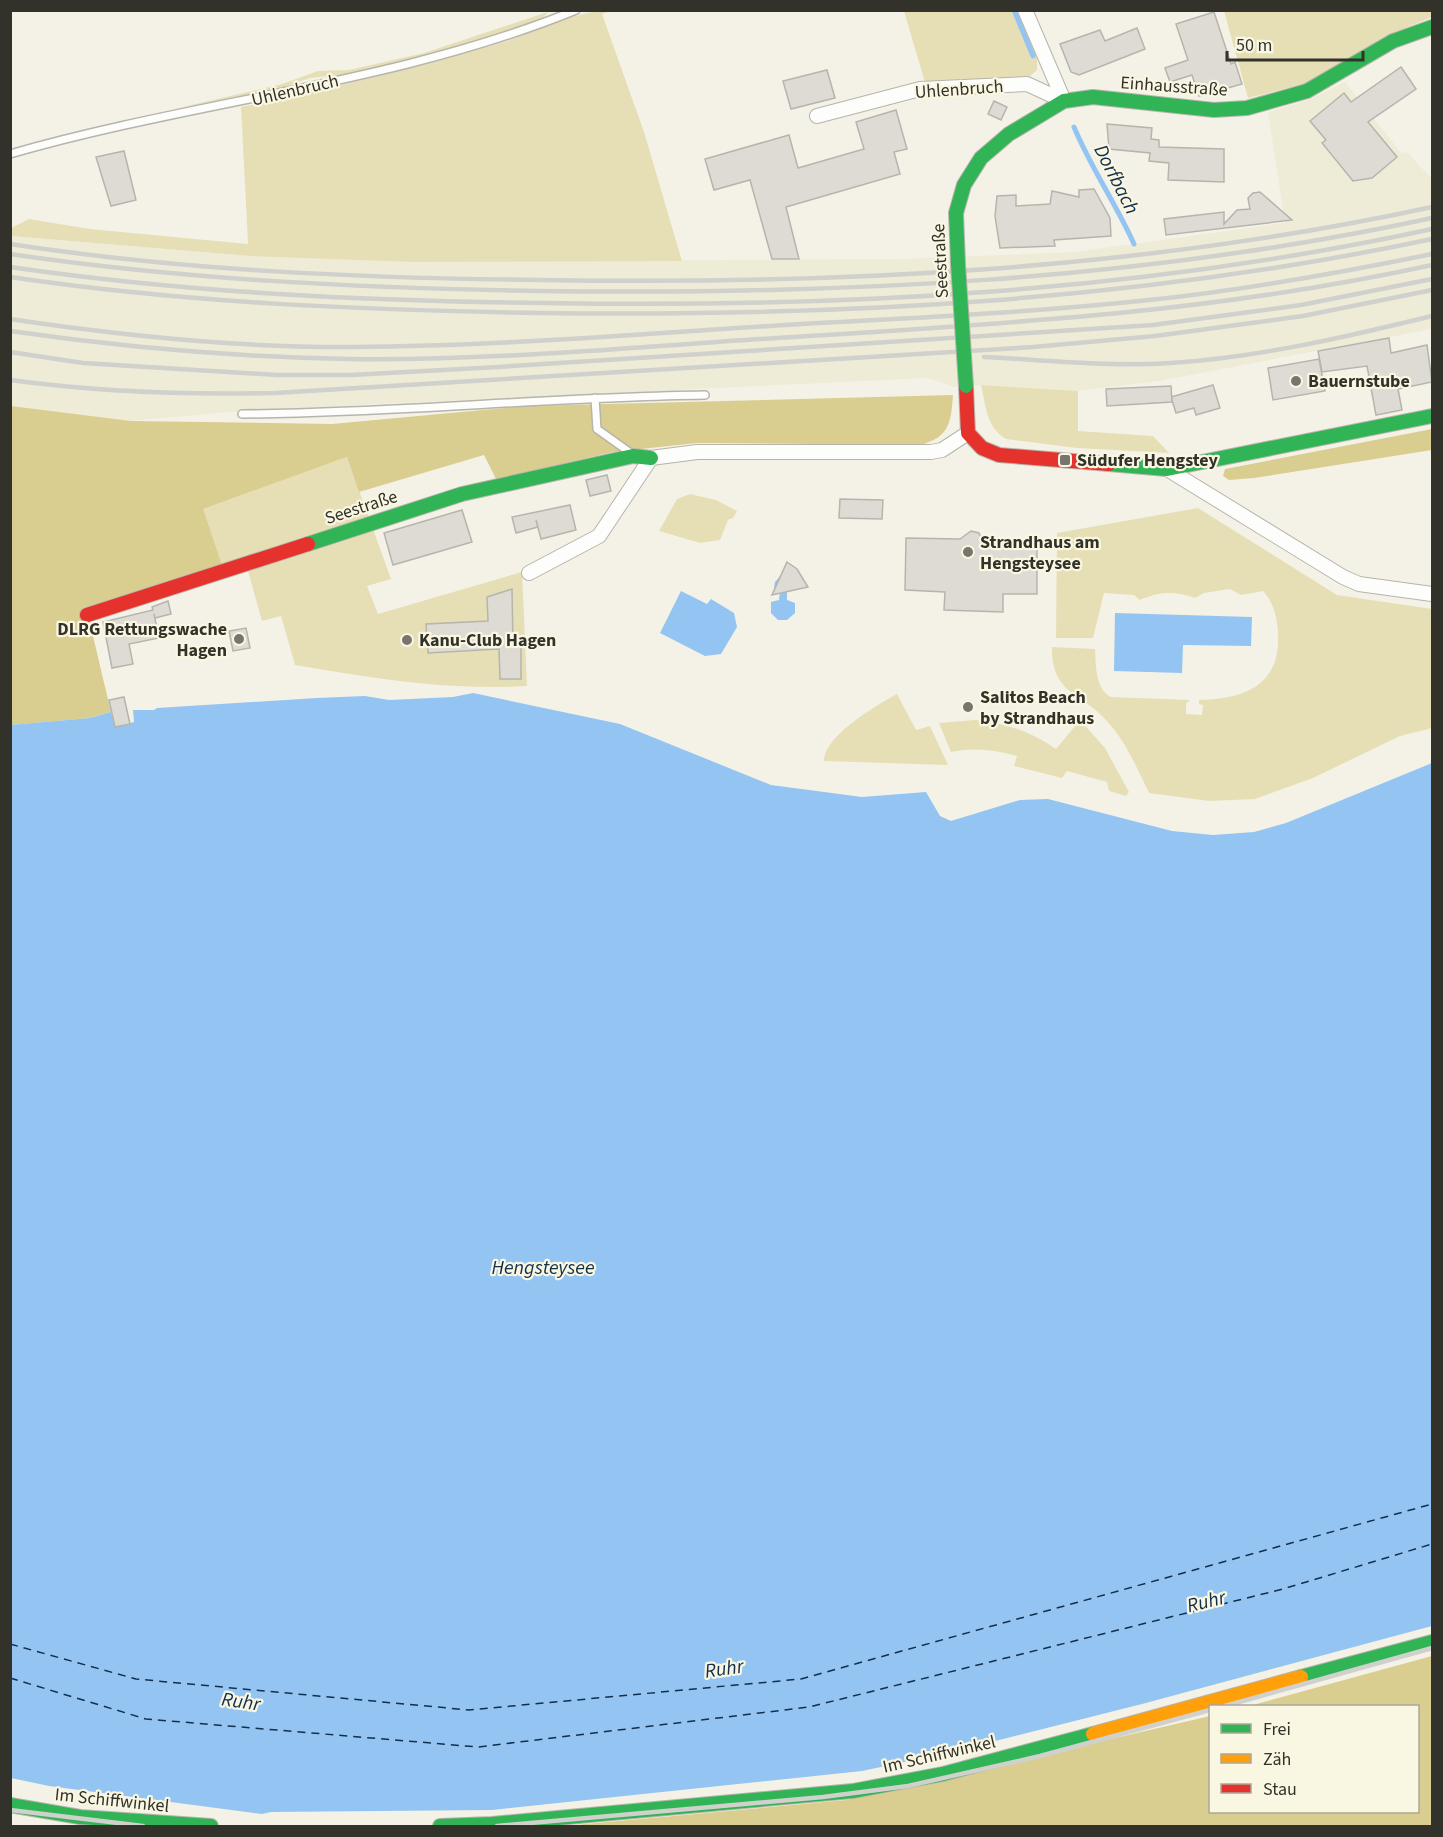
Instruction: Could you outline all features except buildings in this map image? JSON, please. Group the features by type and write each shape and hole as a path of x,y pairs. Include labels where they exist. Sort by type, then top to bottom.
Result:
{"street":[{"path":"1025,10 1064,101"},
{"name":"Einhausstraße","path":"1064,101 1093,97 1214,110 1247,108 1307,91 1393,41 1432,27"},
{"name":"Uhlenbruch","path":"817,116 920,89 1027,84 1064,101"},
{"name":"Seestraße","path":"87,615 462,494 633,456 651,458 697,452 932,452 942,450 968,433 956,213 964,185 981,158 1009,134 1064,101"},
{"path":"968,433 982,448 999,455 1167,470 1432,416"},
{"path":"528,573 599,536 651,458"},
{"path":"1167,470 1343,578 1359,584 1432,594"},
{"name":"Im Schiffwinkel","path":"440,1827 853,1791 943,1774 1432,1642"},
{"name":"Im Schiffwinkel","path":"10,1805 80,1817 211,1827"}],"lane":[{"name":"Uhlenbruch","path":"10,154 76,135 306,88 444,55 539,26 576,10"},
{"path":"242,414 349,413 442,405 705,395"},
{"path":"595,398 597,429 633,456"}],"shaded area":[{"path":"1432,10 1432,17 1385,36 1307,83 1248,98 1224,11"},
{"path":"610,11 602,14 644,132 682,261 411,262 250,256 11,236 11,228 29,219 90,229 248,244 241,107 404,69 514,39 582,14"},
{"path":"904,11 1017,11 1037,57 1037,70 1028,78 926,86"},
{"path":"548,12 541,20 508,33 358,73 310,78 276,90 174,109 282,84 318,71 349,70 424,53"},
{"path":"1345,82 1402,154 1406,151 1432,179 1432,329 1159,381 1078,391 981,385 954,387 928,378 252,410 131,421 11,406 11,236 250,256 411,262 904,259 1075,252 1285,223 1268,112 1311,99"},
{"path":"981,385 1078,391 1078,431 1153,436 1169,453 1077,448 1006,439 999,434 991,422"},
{"path":"953,395 947,428 937,438 920,445 697,443 613,452 496,479 484,455 359,492 347,457 203,509 224,571 88,615 111,712 90,718 11,725 11,406 131,421 332,424 527,406"},
{"path":"1432,429 1432,450 1254,478 1229,480 1223,476 1225,469"},
{"path":"347,457 391,579 367,586 378,614 522,572 527,686 440,685 381,679 295,665 281,616 262,621 246,564 224,571 202,509"},
{"path":"690,494 716,500 737,511 733,518 728,520 720,540 700,543 659,531 677,499"},
{"path":"1198,508 1337,595 1432,609 1432,728 1400,736 1313,778 1255,799 1209,801 1149,793 1131,756 1114,729 1097,711 1069,691 1062,683 1053,662 1052,647 1095,649 1099,683 1111,697 1190,700 1186,703 1186,714 1202,715 1203,705 1199,704 1199,700 1216,699 1245,692 1257,686 1266,677 1277,651 1278,633 1274,610 1263,591 1241,595 1230,589 1204,593 1195,598 1167,593 1140,600 1134,595 1104,593 1093,638 1056,638 1057,533"},
{"path":"897,694 916,730 930,726 948,765 824,761 833,741 842,731 865,713"},
{"path":"975,720 1017,729 1037,737 1056,749 1080,720 1105,748 1129,792 1126,796 1109,791 1107,782 1067,771 1062,778 1014,766 1017,756 1009,754 976,749 951,752 939,723"},
{"path":"1432,1656 1432,1826 564,1826 847,1800 1209,1716 1209,1813 1419,1813 1419,1705 1253,1705"}],"water":[{"path":"781,575 792,588 787,592 787,600 795,603 795,613 787,620 778,620 771,613 771,602 779,600 780,591 774,587"},
{"path":"681,591 707,604 711,599 734,613 737,627 721,654 705,656 660,633"},
{"path":"1115,613 1252,617 1251,646 1183,645 1182,673 1114,671"},
{"name":"Hengsteysee","path":"473,693 620,724 771,785 862,797 926,792 940,816 951,821 1020,800 1048,799 1172,831 1213,835 1254,832 1286,823 1432,763 1432,1626 1142,1704 943,1754 862,1771 492,1810 271,1812 262,1814 49,1786 11,1778 10,725 90,718 111,712 115,727 134,722 133,710 365,696 389,700 453,697"}],"waterway":[{"path":"1014,10 1033,56"},
{"name":"Dorfbach","path":"1074,127 1134,244"}],"ferry route":[{"path":"10,1644 136,1679 469,1710 801,1679 1432,1504"},
{"path":"10,1678 146,1719 478,1747 809,1707 1283,1589 1432,1544"}],"railway":[{"path":"10,244 142,261 341,275 540,280 764,280 877,276 1100,259 1211,246 1432,207"},
{"path":"10,254 142,270 341,285 540,291 764,290 989,280 1100,270 1211,257 1432,218"},
{"path":"10,267 144,283 345,298 547,303 770,302 992,292 1103,281 1213,268 1432,229"},
{"path":"10,277 142,293 275,304 540,313 765,312 989,301 1100,291 1322,260 1432,239"},
{"path":"10,319 139,336 311,347 515,342 1104,305 1256,286 1432,254"},
{"path":"10,331 94,342 262,356 347,359 508,356 1106,314 1269,295 1432,265"},
{"path":"10,352 83,363 277,375 351,375 1153,325 1301,305 1432,279"},
{"path":"10,380 142,392 275,393 1033,347 1155,336 1303,316 1432,290"},
{"path":"984,357 1124,364 1204,360 1303,345 1432,316"},
{"path":"1229,1705 1432,1648"},
{"path":"497,1826 823,1797 908,1786 1040,1756 1209,1710"},
{"path":"10,1810 143,1826"}],"traffic: fast":[{"path":"958,264 956,213 964,185 981,158 1009,134 1064,101 1093,97 1214,110 1247,108 1307,91 1393,41 1432,27"},
{"path":"958,264 966,386"},
{"path":"1109,464 1167,469 1432,416"},
{"path":"308,544 462,494 633,456 651,458"},
{"path":"1301,1677 1432,1642"},
{"path":"440,1826 492,1824 853,1791 943,1774 1093,1734"},
{"path":"10,1805 80,1817 211,1826"}],"traffic: slow":[{"path":"1093,1734 1301,1677"}],"traffic: jam":[{"path":"966,386 968,433 982,448 999,455 1109,464"},
{"path":"87,615 308,544"}],"place":[{"name":"Bauernstube","path":"1296,381"},
{"name":"Südufer Hengstey","path":"1065,460"},
{"name":"Strandhaus am Hengsteysee","path":"968,552"},
{"name":"DLRG Rettungswache Hagen","path":"239,639"},
{"name":"Kanu-Club Hagen","path":"407,640"},
{"name":"Salitos Beach by Strandhaus","path":"968,707"}],"water label":[{"name":"Ruhr","path":"1206,1601"},
{"name":"Ruhr","path":"724,1668"},
{"name":"Ruhr","path":"241,1701"}]}
